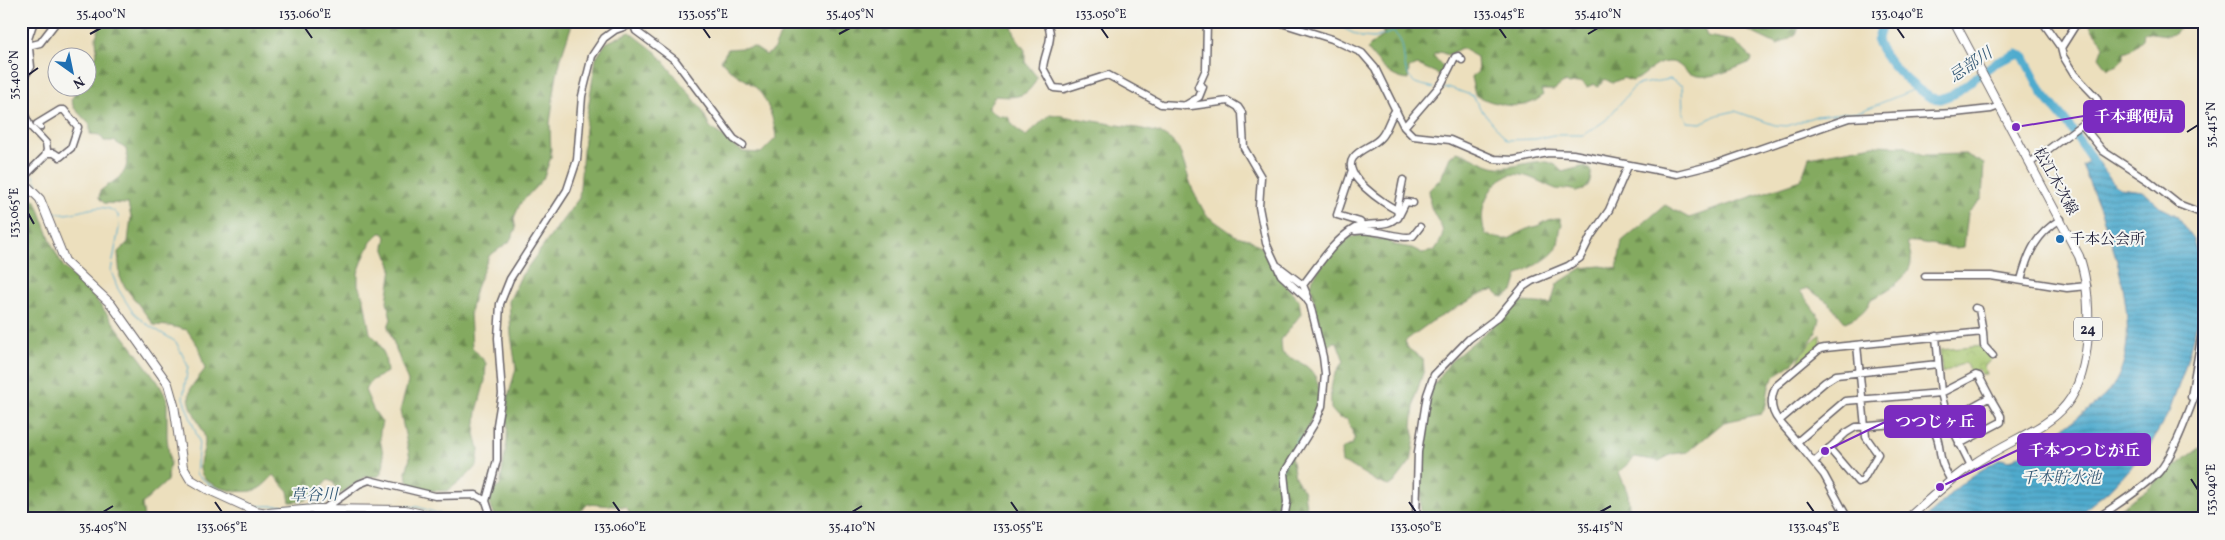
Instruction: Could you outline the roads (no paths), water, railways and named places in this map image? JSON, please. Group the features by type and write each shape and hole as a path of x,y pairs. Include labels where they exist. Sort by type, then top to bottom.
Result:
{"main road":[{"path":"21,28 22,21"},
{"name":"松江木次線","path":"1907,519 1971,466 2048,422 2066,406 2074,395 2086,362 2087,286 2079,256 1954,21"},
{"path":"21,180 43,204 65,261 111,304 168,384 173,396 181,459 186,475 207,489 251,510 268,513 328,507 405,510 444,519"}],"street":[{"path":"21,81 31,67 28,34 34,21"},
{"path":"28,46 40,43 57,21"},
{"path":"492,519 486,502 497,460 498,425 502,394 498,319 500,304 510,279 567,190 577,160 582,96 592,56 604,38 616,30 641,21"},
{"path":"1046,21 1050,30 1050,40 1043,68 1054,88 1064,89 1108,75 1132,86 1155,102 1183,106 1228,101 1238,106 1242,113 1244,148 1261,177 1260,219 1266,243 1281,274 1310,304"},
{"path":"1183,106 1198,98 1203,87 1198,87 1206,69 1208,21"},
{"path":"1274,21 1332,39 1362,53 1375,68 1404,127 1417,137 1450,140 1494,159 1514,160 1559,153 1668,174 1688,173 1849,118 1954,112 1991,109 1999,106"},
{"path":"2030,164 2100,111 2100,104 2074,74 2063,56 2061,48 2042,21"},
{"path":"2061,48 2078,21"},
{"path":"634,25 636,32 675,60 734,139 743,146"},
{"path":"1404,127 1437,89 1455,57 1458,56 1462,60"},
{"path":"21,107 32,129 46,143 47,153"},
{"path":"21,180 47,153 54,153 60,157 67,152 78,127 60,110 37,124 40,127"},
{"path":"1362,225 1360,222 1337,215 1352,170 1353,158 1380,139 1396,110"},
{"path":"2081,126 2103,151 2149,181 2178,204 2204,214"},
{"path":"1416,519 1418,452 1427,395 1434,375 1469,339 1498,317 1523,287 1532,281 1563,269 1580,258 1609,210 1628,166"},
{"path":"1352,170 1371,195 1397,210"},
{"path":"1393,221 1398,215 1397,210 1403,180"},
{"path":"1303,285 1348,233 1362,225 1393,221 1402,214 1406,202 1413,203"},
{"path":"2021,280 2032,247 2053,224 2061,219"},
{"path":"1348,233 1366,229 1390,233 1404,238 1413,236 1420,227"},
{"path":"1276,264 1303,285 1310,304 1323,357 1325,390 1316,421 1284,473 1287,506 1284,519"},
{"path":"1924,276 1991,276 2067,288 2087,286"},
{"path":"1975,308 1979,309 1981,313 1984,346 1993,356"},
{"path":"2188,410 2204,321"},
{"path":"1848,519 1834,491 1814,462 1779,421 1772,408 1773,392 1776,386 1820,349 1983,332"},
{"path":"1936,336 1942,394 1948,420 1971,466"},
{"path":"1829,448 1858,482 1863,480 1878,454 1868,441 1857,345"},
{"path":"1779,421 1830,378 1860,372 1938,364"},
{"path":"2096,519 2143,486 2159,472 2204,371"},
{"path":"1797,442 1842,403 1863,399 1942,394 1978,375 2001,416 2001,422 1959,444"},
{"path":"1814,462 1851,430 1865,425 1948,420 1990,396"},
{"path":"1919,429 1927,425 1935,434 1942,462 1951,481"},
{"path":"328,507 359,484 369,480 435,496 472,494 486,502"},
{"path":"251,510 251,519"}],"water":[{"name":"千本貯水池","path":"2092,152 2114,184 2120,188 2143,191 2162,208 2176,215 2193,239 2196,250 2204,249 2202,255 2204,257 2204,297 2184,371 2169,412 2148,449 2108,491 2073,519 1922,519 1980,471 2001,459 2009,461 2015,458 2053,435 2093,406 2112,387 2123,364 2127,337 2126,308 2121,276 2102,216 2082,166 2088,162 2085,157"}],"waterway":[{"path":"1329,21 1361,37 1374,38 1393,32 1401,43 1406,70 1409,76 1416,83 1434,88"},
{"name":"忌部川","path":"1883,21 1877,42 1887,58 1900,73 1931,98 1940,99 1954,94 1995,63 2017,54 2023,56 2043,94 2068,124 2095,164"},
{"path":"1440,89 1451,88 1473,96 1479,107 1507,140 1536,139 1553,135 1584,135 1606,120 1636,85 1670,79 1682,86 1683,113 1688,122 1701,123 1717,115 1735,111 1775,125 1787,126 1816,116 1861,111 1918,88"},
{"path":"21,159 29,168"},
{"path":"33,174 43,197"},
{"path":"46,206 53,212 62,214 101,208 110,209 118,215 119,228 111,271 118,289 132,311 145,323 176,342 188,366 183,398 199,441 196,474 210,485 256,506 325,505"},
{"path":"1282,470 1300,435"},
{"path":"1281,474 1283,497"},
{"path":"1270,519 1284,503"},
{"name":"草谷川","path":"392,506 403,506"},
{"name":"草谷川","path":"407,506 418,507 440,514"}],"place":[{"name":"千本郵便局","path":"2016,127"},
{"name":"千本公会所","path":"2060,239"},
{"name":"つつじヶ丘","path":"1825,451"},
{"name":"千本つつじが丘","path":"1940,487"}]}
